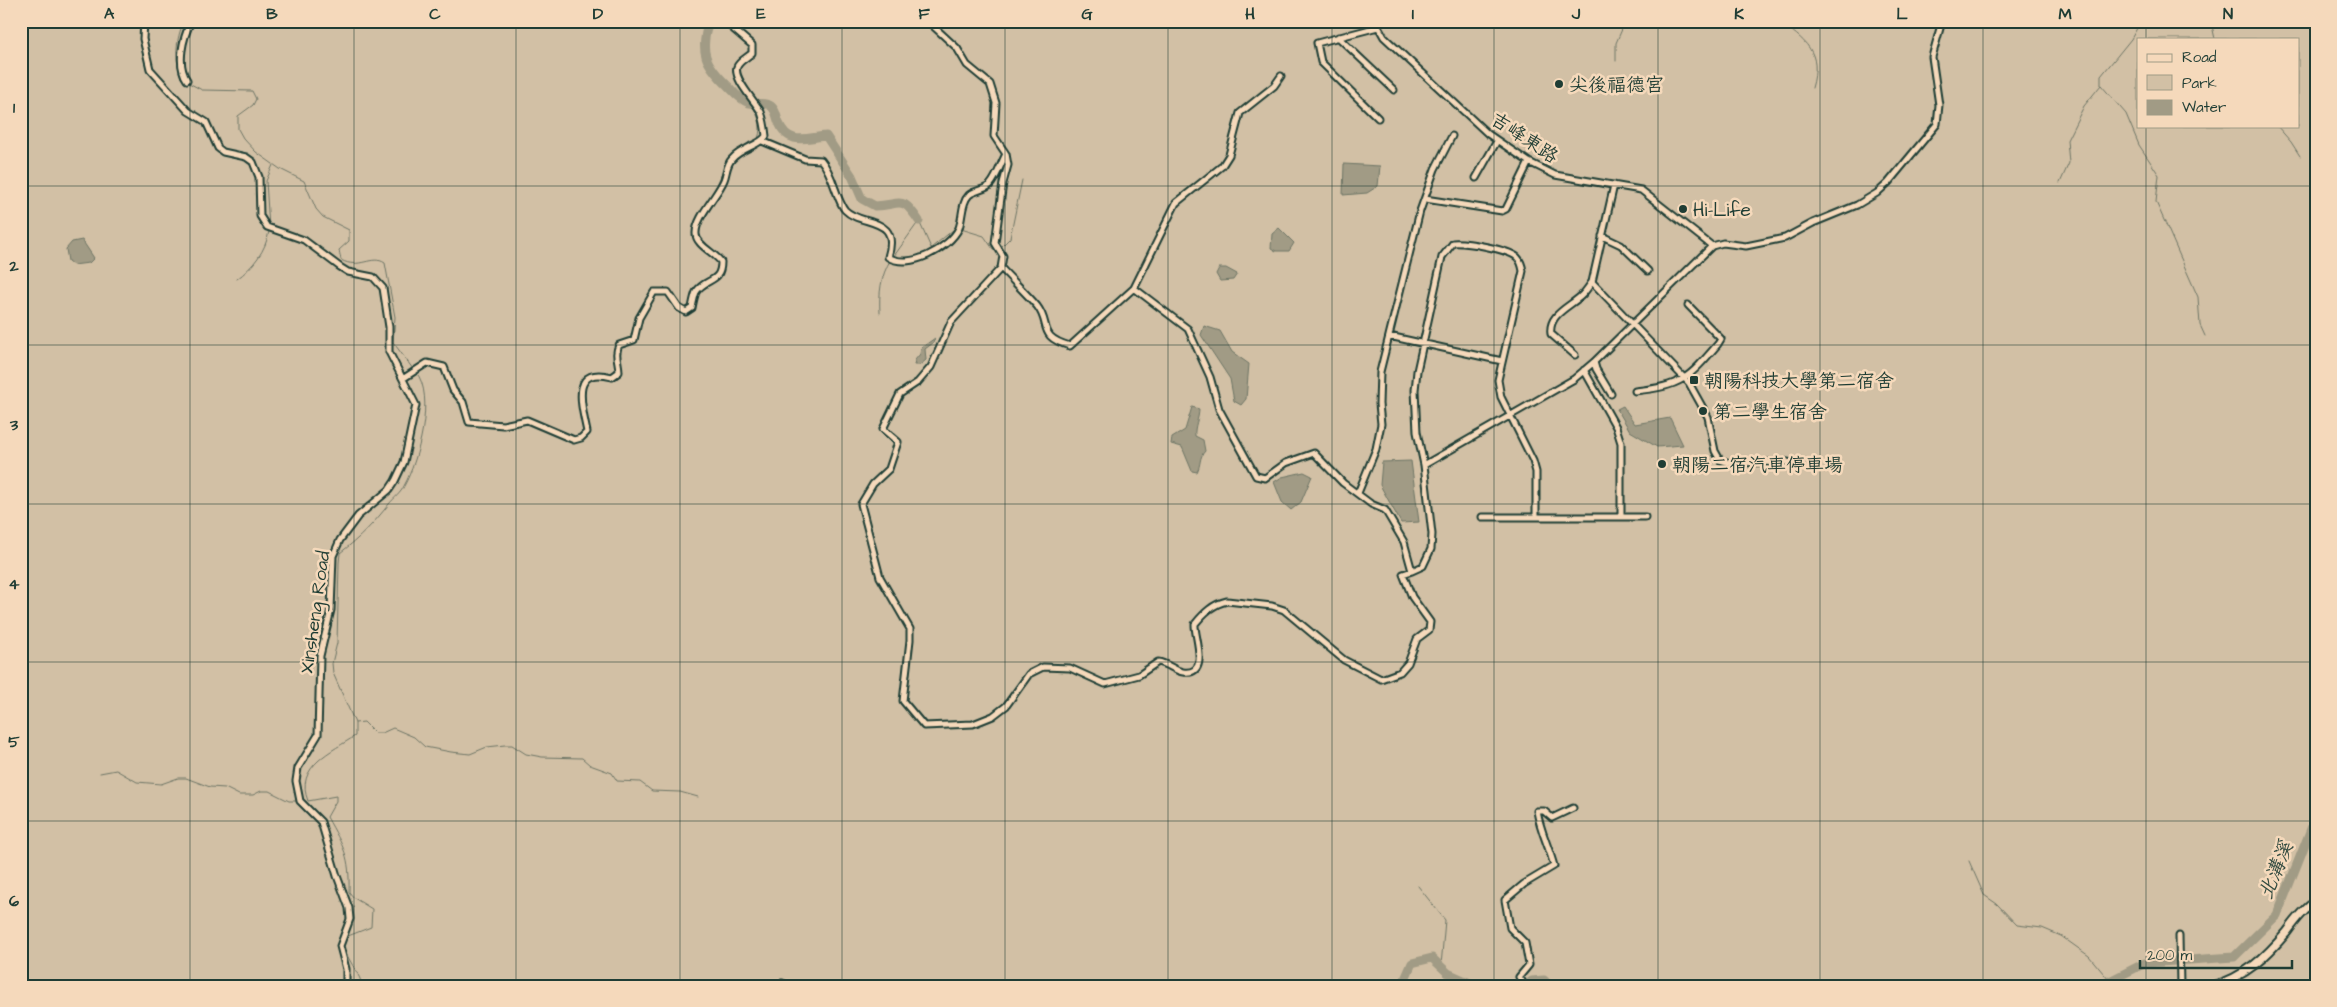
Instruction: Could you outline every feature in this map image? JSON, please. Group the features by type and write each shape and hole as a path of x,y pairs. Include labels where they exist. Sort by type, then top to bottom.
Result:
{"street":[{"name":"Xinsheng Road","path":"144,21 143,39 150,69 188,110 206,122 218,148 223,152 246,157 253,162 259,177 260,216 270,228 304,240 348,272 373,277 383,288 389,327 389,352 404,378 416,405 404,462 389,490 358,516 340,540 333,556 331,610 320,656 318,734 298,768 296,781 299,799 321,822 337,876 349,908 350,919 340,946 346,969 346,986"},
{"path":"187,80 182,72 181,61 185,36 191,21"},
{"path":"404,378 427,363 444,367 452,390 464,402 467,418 472,423 503,425 527,420 574,440 581,438 587,432 580,395 583,383 599,373 612,376 619,372 616,355 619,345 634,340 639,318 654,292 661,290 668,292 679,308 686,312 692,308 696,293 701,287 717,277 721,272 721,262 699,242 696,235 697,225 724,180 732,158 754,143 762,141 766,136 765,121 737,72 739,64 752,53 752,45 724,21"},
{"path":"932,21 932,25 957,48 967,65 990,84 996,103 994,136 1006,154 1008,165 1002,183 996,245 1003,256 1001,268 951,322 931,367 918,382 900,394 883,429 898,442 889,469 873,484 861,504 880,577 910,629 903,701 924,726 973,724 994,716 1006,706 1030,674 1043,668 1070,668 1105,684 1139,675 1158,662 1183,672 1192,671 1198,665 1200,658 1195,624 1204,612 1220,602 1226,601 1272,606 1284,610 1344,660 1381,679 1400,672 1408,663 1417,639 1429,630 1430,622 1412,597 1404,574 1423,566 1431,549 1432,534 1424,465 1417,432 1415,390 1442,257 1446,249 1453,243 1478,246 1512,254 1522,264 1521,282 1502,361 1499,389 1510,416 1533,461 1536,472 1536,517"},
{"path":"1424,465 1553,392 1584,370 1712,246 1723,243 1746,246 1785,238 1813,223 1858,205 1877,194 1888,184 1937,124 1939,105 1932,57 1942,21"},
{"path":"1376,24 1317,43 1321,62 1378,118"},
{"name":"吉峰東路","path":"1376,24 1384,37 1497,141 1555,176 1641,190 1712,246"},
{"path":"1338,37 1394,90"},
{"path":"1001,268 1038,308 1048,335 1057,342 1070,346 1134,288 1180,197 1222,166 1229,156 1240,113 1274,86 1281,76"},
{"path":"1358,493 1369,469 1378,440 1381,424 1380,372 1420,211 1435,169 1452,136"},
{"path":"762,141 788,154 805,159 821,160 830,170 844,209 857,218 874,221 885,228 891,246 888,257 895,261 919,260 934,251 957,231 964,202 970,195 990,185 1006,154"},
{"path":"1476,178 1497,141"},
{"path":"1425,200 1502,212 1506,209 1529,162"},
{"path":"1575,355 1551,334 1550,326 1553,319 1583,294 1592,282 1614,185"},
{"path":"1602,236 1621,245 1648,271"},
{"path":"1592,282 1685,378 1708,417 1715,451 1720,460 1730,463 1788,462"},
{"path":"1134,288 1188,329 1210,377 1219,409 1256,476 1264,478 1286,463 1314,453 1343,483 1371,504 1385,510 1390,515 1404,542 1412,571"},
{"path":"1636,391 1672,386 1685,378 1707,357 1720,339 1688,305"},
{"path":"1388,336 1502,361"},
{"path":"1594,362 1596,369 1611,394"},
{"path":"1584,370 1616,428 1621,443 1621,517"},
{"path":"1482,516 1645,517"},
{"path":"1522,981 1519,977 1525,974 1530,965 1525,943 1510,928 1505,900 1524,884 1554,866 1549,846 1540,826 1537,810 1544,811 1552,818 1574,808"},
{"path":"2213,986 2234,978 2254,966 2272,950 2300,916 2316,901"},
{"path":"2179,939 2180,986"},
{"path":"776,986 782,982 789,986"}],"green space":[{"path":"21,21 2316,21 2316,986 21,986"}],"water":[{"path":"1344,164 1380,166 1378,186 1367,193 1343,195"},
{"path":"1279,228 1294,243 1289,251 1276,251 1271,248 1272,234"},
{"path":"82,240 94,258 89,263 73,265 68,261 66,249 72,242"},
{"path":"1219,268 1226,268 1237,274 1233,280 1220,281 1216,274"},
{"path":"1204,326 1220,331 1232,352 1249,364 1246,399 1241,405 1234,401 1230,379 1201,335"},
{"path":"935,338 933,343 925,349 926,360 920,365 914,365 921,348"},
{"path":"1623,406 1635,424 1670,418 1683,445 1657,447 1630,431 1617,409"},
{"path":"1192,407 1199,409 1195,436 1203,440 1205,451 1197,472 1192,471 1182,447 1171,444 1172,438 1185,430"},
{"path":"1411,461 1419,522 1401,523 1380,485 1382,462"},
{"path":"1304,472 1312,476 1301,502 1291,510 1282,502 1274,482 1282,477"}],"waterway":[{"path":"184,21 177,49 179,71 181,78 184,80"},
{"path":"709,21 705,41 706,57 714,71 737,96 749,103 771,106 783,130 794,138 806,139 826,136 852,176 862,199 875,206 896,203 904,204 919,221"},
{"path":"1616,61 1616,43 1623,27 1635,21"},
{"path":"1779,21 1804,41 1813,56 1815,75 1812,88"},
{"path":"2141,21 2131,39 2101,76 2101,85 2126,114 2139,145 2159,175 2156,202 2198,297 2200,325 2205,336"},
{"path":"2211,21 2215,38"},
{"path":"187,82 202,90 252,91 256,99 253,105 238,116 238,129 243,138 256,152 280,169 304,181 316,209 323,217 349,230 349,241 339,250 341,260 348,263 375,260 385,263 395,317 393,342 413,369"},
{"path":"2060,183 2069,163 2067,140 2084,106 2101,85"},
{"path":"741,149 749,142 758,139 759,120 751,103"},
{"path":"2279,128 2300,156"},
{"path":"713,194 726,164"},
{"path":"269,227 266,181 273,165"},
{"path":"1000,248 1010,238 1022,180"},
{"path":"919,221 931,248 953,230 957,229"},
{"path":"894,256 919,221"},
{"path":"961,229 984,236 993,249 996,249"},
{"path":"237,279 258,258 265,245 269,231"},
{"path":"880,313 881,285 884,272 891,259"},
{"path":"362,986 360,978 343,946 348,936 371,927 372,909 354,898 349,892 345,852 327,817 336,801 336,796 308,801 305,789 306,778 318,761 355,736 355,723 333,673 332,663 337,643 340,553 378,518 401,491 415,461 425,412 425,396 422,383 416,372"},
{"path":"355,723 364,722 375,733 382,733 393,728 414,737 425,747 451,752 470,754 487,747 512,745 526,754 542,757 582,758 590,765 612,773 617,781 640,782 652,791 680,792 698,797"},
{"path":"100,773 116,770 137,782 161,784 178,778 186,778 210,787 225,788 239,795 253,795 261,791 269,791 289,801 297,801"},
{"name":"北溝溪","path":"2100,986 2145,963 2234,957 2277,915 2313,824 2316,823"},
{"path":"1969,861 1984,895 1997,904 2017,925 2042,928 2061,936 2089,956 2109,980"},
{"path":"1418,886 1445,920 1441,966"},
{"path":"1402,986 1412,963 1432,958 1448,973 1477,986"},
{"path":"1525,986 1532,981 1544,980 1550,986"}],"place":[{"name":"尖後福德宮","path":"1559,84"},
{"name":"Hi-Life","path":"1683,209"},
{"name":"朝陽科技大學第二宿舍","path":"1694,380"},
{"name":"第二學生宿舍","path":"1703,411"},
{"name":"朝陽二宿汽車停車場","path":"1662,464"}]}
